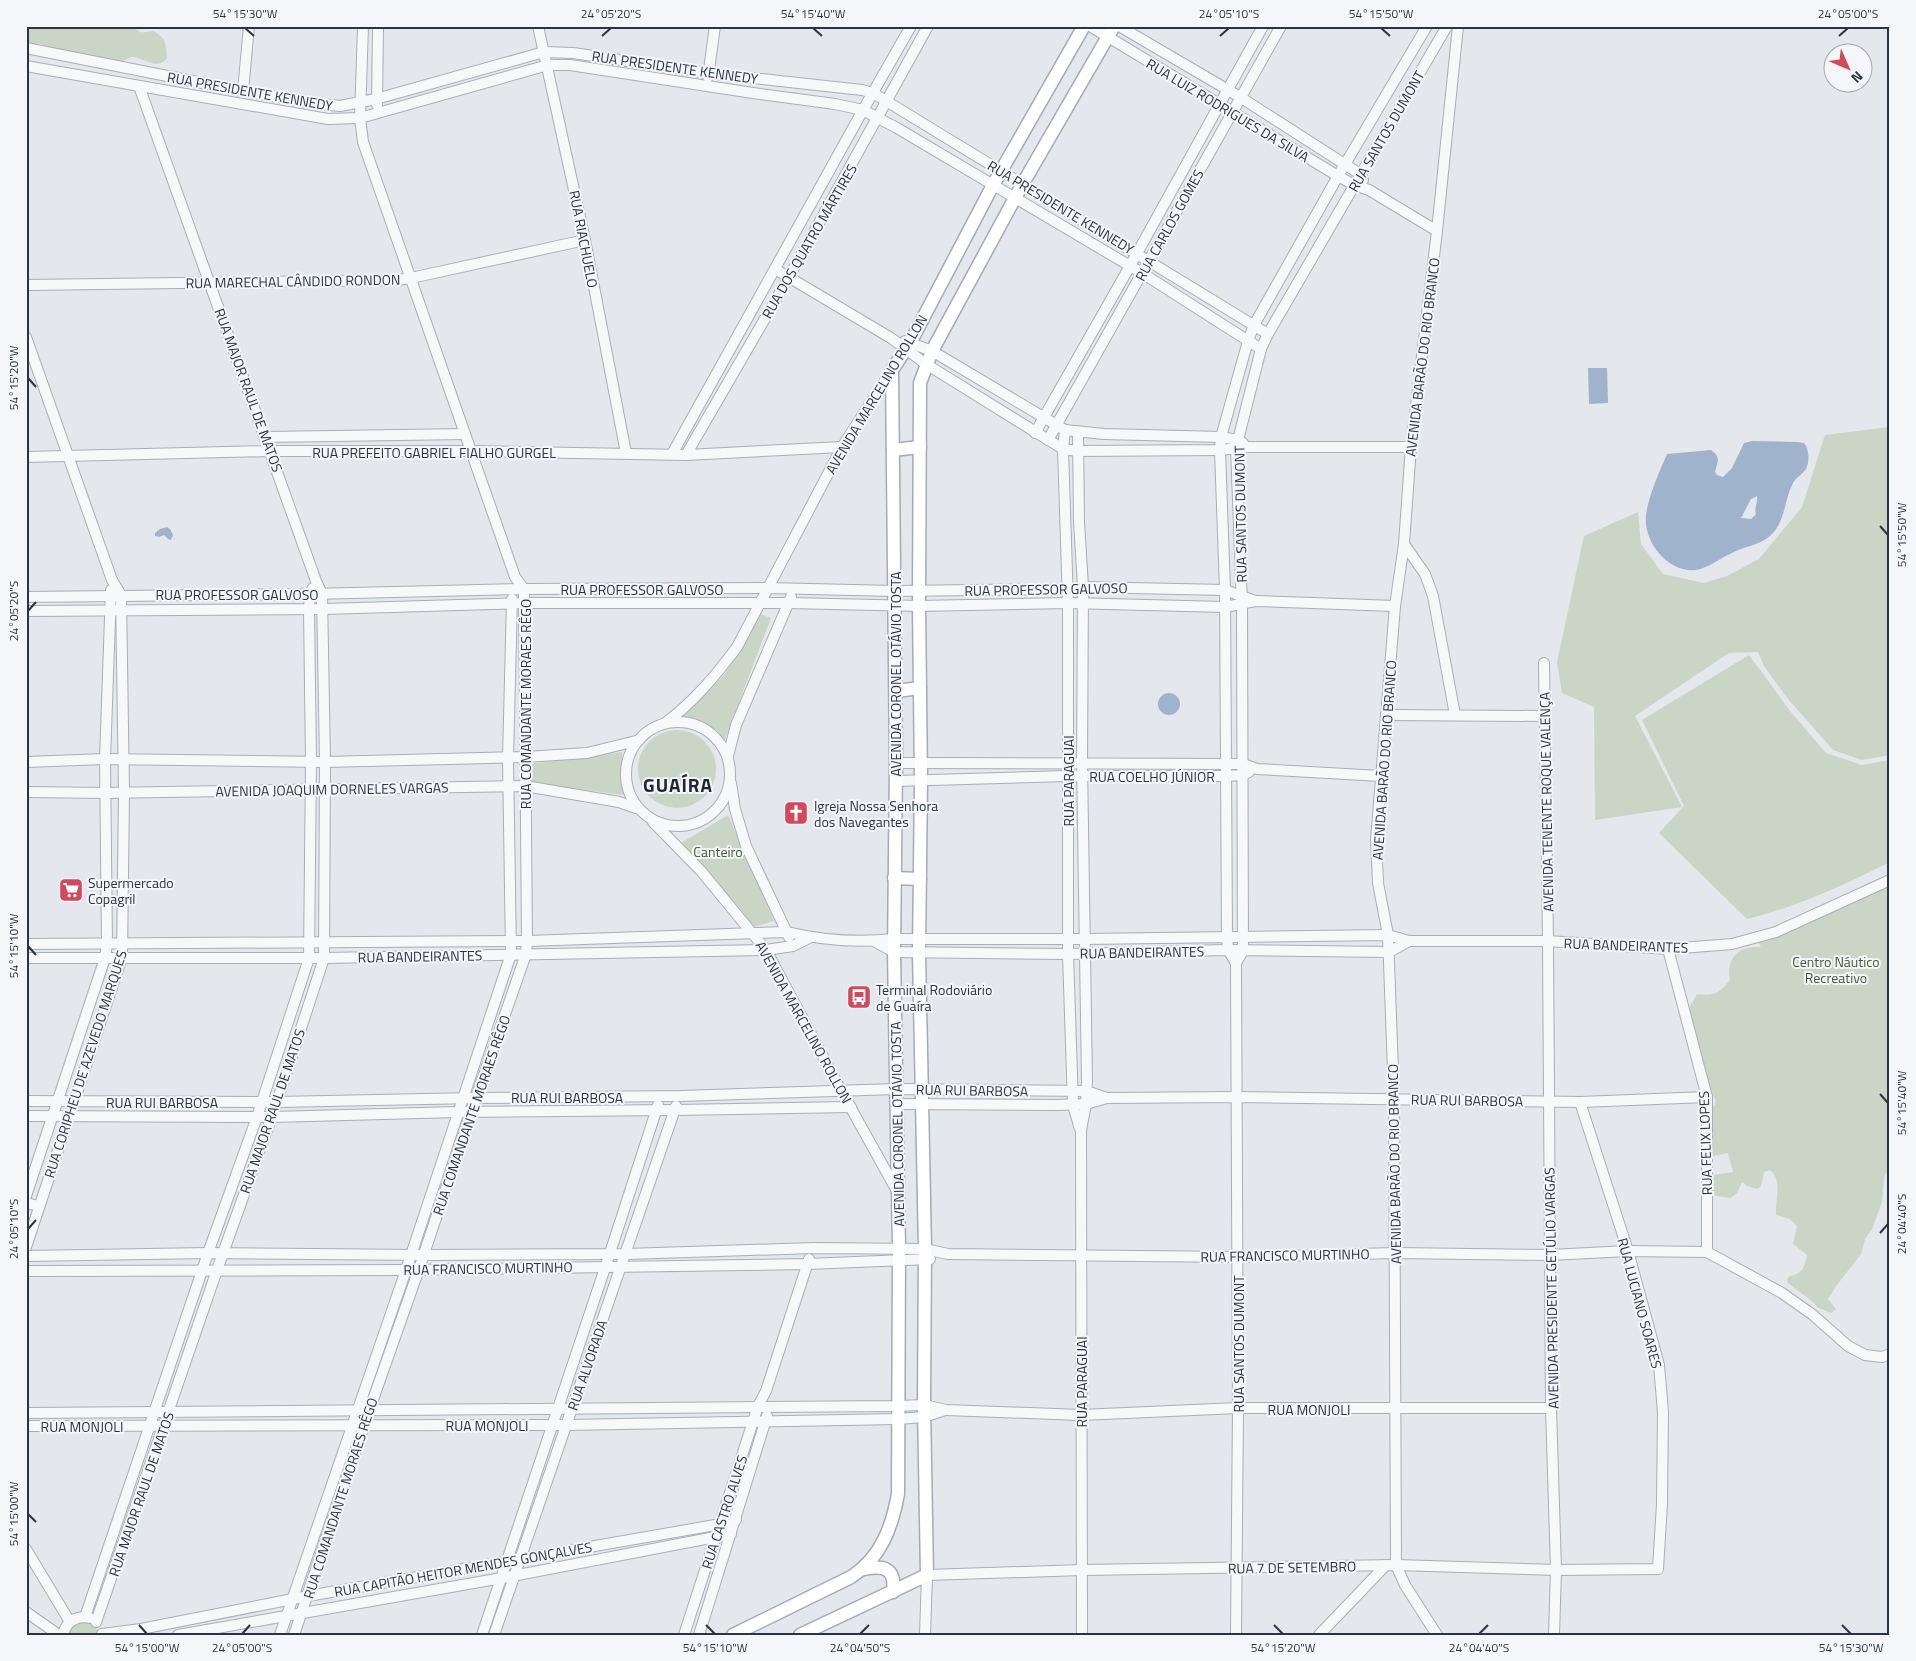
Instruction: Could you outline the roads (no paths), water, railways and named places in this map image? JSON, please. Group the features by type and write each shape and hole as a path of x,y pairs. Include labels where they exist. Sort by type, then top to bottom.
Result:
{"main road":[{"name":"AVENIDA MARCELINO ROLLON","path":"892,370 908,346 993,185 1084,26"},
{"name":"AVENIDA MARCELINO ROLLON","path":"920,382 932,351 1022,184 1111,32"},
{"name":"AVENIDA CORONEL OTÁVIO TOSTA","path":"864,1569 877,1553 886,1537 894,1514 898,1494 899,1255 894,945 896,691 892,370"},
{"name":"AVENIDA CORONEL OTÁVIO TOSTA","path":"920,382 919,606 921,780 919,953 925,1254 924,1411 927,1575"},
{"path":"893,450 920,448"},
{"path":"896,691 920,688"},
{"path":"894,878 920,879"},
{"path":"734,1635 864,1569 886,1568 892,1574 894,1581 892,1592"},
{"path":"800,1635 927,1575"}],"street":[{"path":"243,91 249,26"},
{"name":"RUA COMANDANTE MORAES RÊGO","path":"294,1635 364,1424 424,1255 526,954 527,941 524,589 516,578 363,142 360,118 363,26"},
{"path":"377,112 378,26"},
{"name":"RUA RIACHUELO","path":"538,26 585,240 626,453"},
{"path":"707,86 715,26"},
{"name":"RUA DOS QUATRO MÁRTIRES","path":"672,454 863,110 912,26"},
{"name":"RUA LUIZ RODRIGUES DA SILVA","path":"1090,26 1111,32 1232,113 1338,176 1354,185 1369,190 1437,231"},
{"name":"RUA LUIZ RODRIGUES DA SILVA","path":"1119,26 1240,96 1360,174 1369,190"},
{"name":"RUA CARLOS GOMES","path":"1035,432 1137,254 1263,26"},
{"name":"RUA CARLOS GOMES","path":"1048,440 1061,427 1142,273 1281,26"},
{"name":"RUA SANTOS DUMONT","path":"1228,950 1225,776 1225,590 1220,450 1222,437 1254,325 1344,165 1427,26"},
{"name":"RUA SANTOS DUMONT","path":"1243,951 1242,600 1237,444 1260,349 1447,26"},
{"name":"AVENIDA BARÃO DO RIO BRANCO","path":"1437,1635 1391,1565 1395,1409 1394,1099 1388,935 1378,883 1376,840 1395,606 1404,544 1411,447 1437,231 1458,26"},
{"name":"RUA DOS QUATRO MÁRTIRES","path":"686,455 879,118 926,27"},
{"name":"RUA PRESIDENTE KENNEDY","path":"26,48 243,91 340,106 361,103 544,52 573,52 708,73 862,90 873,93 888,101 1268,334"},
{"name":"RUA PRESIDENTE KENNEDY","path":"26,66 328,119 360,118 548,65 570,65 835,104 863,110 1142,273 1260,349"},
{"name":"RUA MAJOR RAUL DE MATOS","path":"96,1622 222,1254 272,1117 324,958 325,762 324,609 322,594 140,86"},
{"path":"1082,238 1091,226"},
{"name":"RUA MARECHAL CÂNDIDO RONDON","path":"26,285 410,278 585,240"},
{"path":"775,270 891,338 908,346 932,351 1061,427 1078,432 1222,437 1237,444 1250,447 1411,447"},
{"path":"26,337 116,595"},
{"path":"908,346 926,364 1063,448 1078,451 1220,450 1237,444"},
{"name":"AVENIDA MARCELINO ROLLON","path":"666,722 684,709 717,674 737,647 842,447 892,370"},
{"path":"984,400 993,387"},
{"name":"RUA PARAGUAI","path":"1061,427 1068,589 1067,776 1070,1026 1073,1105 1081,1130"},
{"name":"RUA PARAGUAI","path":"1078,432 1079,522 1083,587 1082,776 1086,1025 1086,1104 1081,1130 1082,1635"},
{"name":"RUA PREFEITO GABRIEL FIALHO GURGEL","path":"266,437 465,434"},
{"path":"393,435 394,451"},
{"name":"RUA PREFEITO GABRIEL FIALHO GURGEL","path":"26,457 271,451 471,451 686,455 842,447"},
{"path":"1066,524 1079,522"},
{"path":"1404,544 1425,574 1433,596 1455,715"},
{"name":"RUA COMANDANTE MORAES RÊGO","path":"280,1635 406,1270 511,954 508,758 512,590 516,578"},
{"name":"RUA MAJOR RAUL DE MATOS","path":"84,1617 98,1581 202,1270 257,1117 309,958 311,762 309,609 310,594 316,581"},
{"name":"RUA PROFESSOR GALVOSO","path":"26,597 322,594 524,589 767,588 895,591 1068,589 1083,587 1225,590 1242,600 1395,606"},
{"path":"666,589 666,603"},
{"path":"728,756 718,740 703,728 685,722 666,722 650,729 636,741 626,762 626,786 636,808 653,822 673,827 693,825 711,815 724,799 730,780 728,756 736,724 795,589"},
{"path":"429,592 429,606"},
{"path":"377,593 378,608"},
{"name":"RUA CORIPHEU DE AZEVEDO MARQUES","path":"26,1196 105,958 107,944 105,759 109,611 116,595"},
{"name":"RUA CORIPHEU DE AZEVEDO MARQUES","path":"26,1247 122,958 124,792 121,611 116,595"},
{"path":"211,610 212,595"},
{"name":"RUA PROFESSOR GALVOSO","path":"26,611 324,609 525,603 789,603 919,606 1083,603 1225,608 1242,600"},
{"name":"AVENIDA TENENTE ROQUE VALENÇA","path":"1544,663 1548,941"},
{"path":"1386,715 1544,716"},
{"name":"AVENIDA JOAQUIM DORNELES VARGAS","path":"26,762 123,759 325,762 508,758 587,753 636,741"},
{"name":"RUA COELHO JÚNIOR","path":"896,763 1243,764 1257,769 1381,776"},
{"name":"RUA COELHO JÚNIOR","path":"896,781 1067,776 1225,776 1243,775 1257,769"},
{"name":"AVENIDA MARCELINO ROLLON","path":"730,780 735,808 746,846 793,946"},
{"name":"AVENIDA JOAQUIM DORNELES VARGAS","path":"26,792 105,793 525,786 619,802 636,808"},
{"name":"AVENIDA MARCELINO ROLLON","path":"653,822 701,871 754,933 766,950 842,1092 898,1191"},
{"path":"1068,857 1084,856"},
{"path":"310,869 324,870"},
{"name":"RUA BANDEIRANTES","path":"894,945 919,939 1388,935 1409,941 1548,941 1668,949 1732,944 1776,932 1890,880"},
{"name":"RUA BANDEIRANTES","path":"26,944 527,941 787,932 811,937 874,941 919,953 1084,954 1228,950 1389,952 1409,941"},
{"path":"683,936 683,951"},
{"name":"RUA BANDEIRANTES","path":"26,958 324,958 766,950 793,946 811,937"},
{"path":"1151,952 1152,938"},
{"path":"998,954 999,939"},
{"path":"449,941 449,955"},
{"name":"AVENIDA PRESIDENTE GETÚLIO VARGAS","path":"1548,941 1550,1255 1556,1570 1554,1635"},
{"path":"409,942 409,956"},
{"path":"227,943 227,958"},
{"path":"67,944 67,958"},
{"path":"188,958 189,944"},
{"name":"RUA FELIX LOPES","path":"1668,949 1707,1097 1707,1252"},
{"path":"1228,950 1236,963 1243,951"},
{"name":"RUA SANTOS DUMONT","path":"1236,963 1238,1257 1236,1635"},
{"path":"88,1008 103,1012"},
{"path":"487,1024 500,1027"},
{"path":"1070,1026 1086,1025"},
{"path":"285,1029 300,1032"},
{"name":"RUA RUI BARBOSA","path":"26,1101 277,1102 680,1096 897,1089 1086,1091 1107,1098"},
{"path":"999,1105 1000,1090"},
{"path":"761,1109 762,1094"},
{"name":"RUA ALVORADA","path":"483,1631 610,1253 660,1096"},
{"name":"RUA ALVORADA","path":"495,1632 680,1096"},
{"path":"567,1111 568,1097"},
{"name":"RUA RUI BARBOSA","path":"897,1104 1073,1105 1086,1104 1107,1098 1236,1097 1580,1102 1707,1097"},
{"path":"366,1100 367,1114"},
{"path":"164,1116 167,1102"},
{"name":"RUA LUCIANO SOARES","path":"1580,1102 1628,1252 1659,1365 1663,1412 1662,1504 1658,1569"},
{"name":"RUA RUI BARBOSA","path":"26,1116 272,1117 472,1111 851,1107"},
{"path":"435,1180 448,1183"},
{"path":"226,1202 240,1206"},
{"path":"26,1203 39,1206"},
{"name":"RUA FRANCISCO MURTINHO","path":"26,1256 208,1253 410,1255 626,1254 813,1248 899,1255"},
{"name":"RUA CASTRO ALVES","path":"684,1635 754,1420 763,1406 766,1391 813,1248"},
{"path":"758,1264 759,1250"},
{"name":"RUA FRANCISCO MURTINHO","path":"26,1271 406,1270 807,1264 925,1254 1238,1257 1395,1253 1550,1255 1628,1252 1707,1252 1782,1293 1813,1315 1848,1346 1865,1355 1882,1357 1890,1354"},
{"path":"262,1254 263,1270"},
{"path":"321,1270 322,1254"},
{"path":"513,1268 514,1254"},
{"path":"100,1270 101,1255"},
{"path":"387,1322 400,1324"},
{"path":"183,1325 197,1329"},
{"name":"RUA CASTRO ALVES","path":"699,1635 766,1421 763,1406"},
{"name":"RUA MONJOLI","path":"26,1413 763,1406 898,1413"},
{"path":"668,1407 668,1422"},
{"name":"RUA MONJOLI","path":"26,1426 566,1425 766,1421 946,1410 1081,1415 1238,1408 1552,1408"},
{"path":"414,1424 415,1410"},
{"path":"461,1425 462,1410"},
{"path":"235,1411 235,1425"},
{"path":"282,1411 282,1425"},
{"path":"58,1426 59,1412"},
{"path":"122,1412 122,1426"},
{"path":"738,1471 750,1474"},
{"path":"133,1475 146,1478"},
{"path":"531,1488 543,1491"},
{"path":"324,1507 336,1510"},
{"name":"RUA CAPITÃO HEITOR MENDES GONÇALVES","path":"102,1635 142,1632 308,1596 520,1560 736,1520"},
{"path":"115,1527 128,1531"},
{"name":"RUA CAPITÃO HEITOR MENDES GONÇALVES","path":"178,1635 502,1578 731,1534"},
{"path":"616,1542 617,1556"},
{"path":"26,1549 70,1622"},
{"path":"1319,1635 1391,1565"},
{"name":"RUA 7 DE SETEMBRO","path":"927,1575 1082,1570 1391,1565 1556,1570 1658,1569"},
{"path":"925,1635 927,1575"},
{"path":"98,1581 110,1585"},
{"path":"246,1610 247,1623"},
{"path":"26,1612 59,1635"},
{"path":"63,1635 65,1627 70,1622 75,1618 84,1617 96,1622 102,1635"},
{"path":"483,1631 495,1632"}],"water":[{"path":"1588,368 1607,368 1608,403 1589,404"},
{"path":"1752,441 1798,442 1804,443 1807,448 1807,466 1790,489 1780,523 1766,539 1735,551 1705,567 1696,570 1686,570 1667,561 1653,545 1646,525 1646,515 1649,499 1667,454 1711,450 1718,458 1715,472 1723,477 1732,468 1744,443","holes":["1757,496 1756,514 1751,519 1741,518 1751,499"]},
{"path":"167,527 173,535 171,540 164,535 155,536 155,533 160,529"},
{"path":"1169,693 1177,696 1180,704 1177,712 1169,715 1161,712 1158,704 1161,696"}],"place":[{"name":"Igreja Nossa Senhora dos Navegantes","path":"796,813"},
{"name":"Supermercado Copagril","path":"71,890"},
{"name":"Terminal Rodoviário de Guaíra","path":"859,997"}],"district":[{"name":"GUAÍRA","path":"678,784"}],"park label":[{"name":"Canteiro","path":"718,851"},
{"name":"Centro Náutico Recreativo","path":"1836,970"}]}
